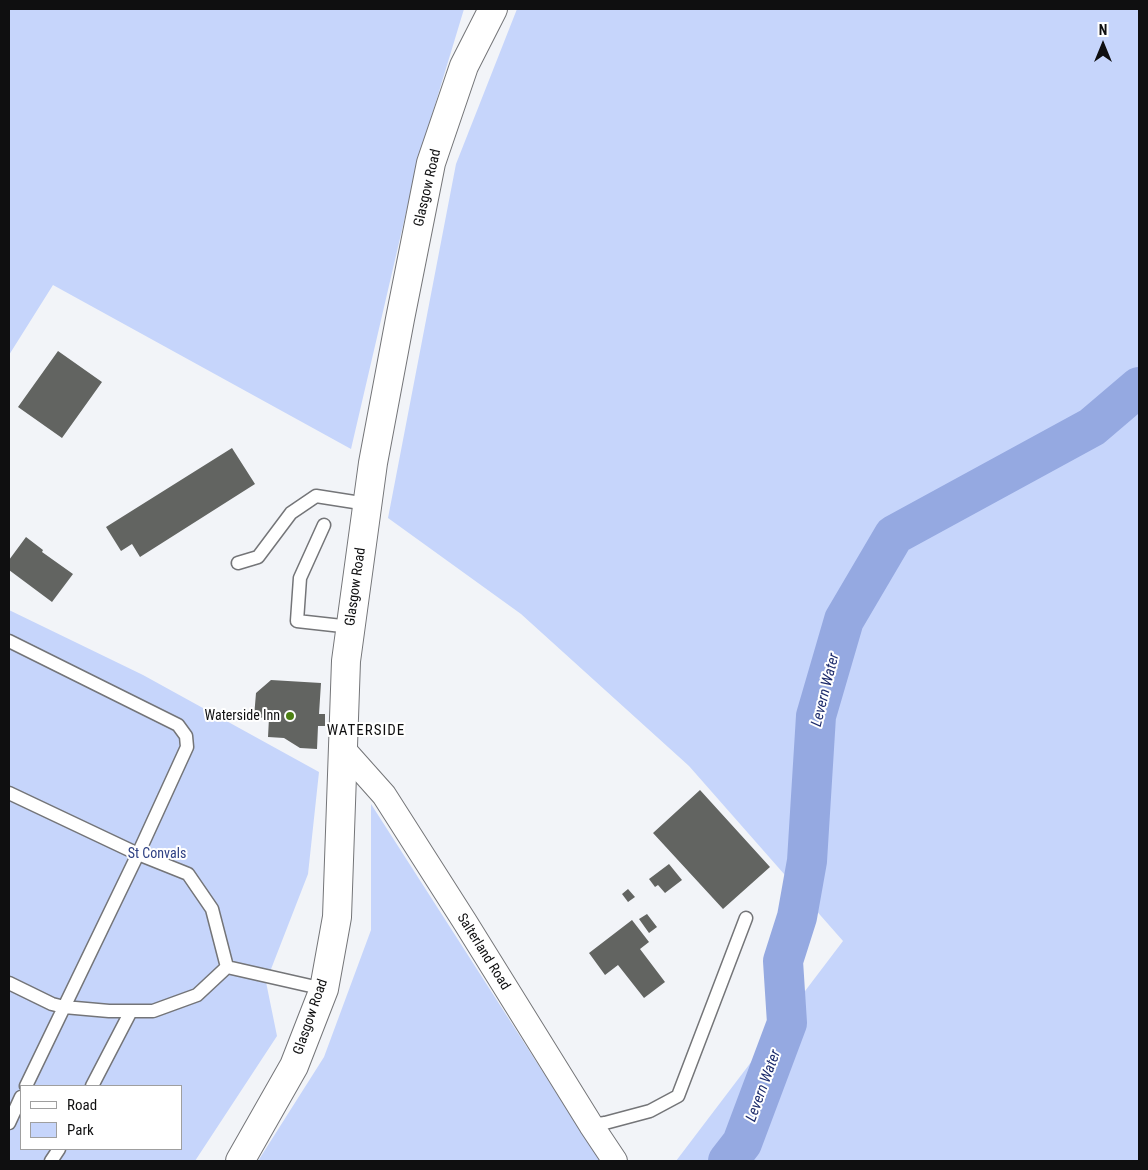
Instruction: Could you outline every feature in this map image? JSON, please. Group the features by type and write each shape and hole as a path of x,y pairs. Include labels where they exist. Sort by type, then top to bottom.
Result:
{"main road":[{"name":"Glasgow Road","path":"240,1161 294,1066 324,989 337,917 346,661 373,463 431,163 464,66 493,9"}],"street":[{"name":"Salterland Road","path":"343,749 384,795 591,1126 615,1161"}],"lane":[{"path":"238,563 258,558 291,513 316,496 367,504"},
{"path":"324,525 300,578 297,621 351,627"},
{"path":"9,641 178,726 186,736 187,747 138,854 26,1085"},
{"path":"9,793 138,854 188,874 212,909 227,967"},
{"path":"591,1126 650,1111 678,1096 746,918"},
{"path":"227,967 324,989"},
{"path":"9,983 52,1004 64,1007 109,1012 153,1011 197,995 227,967"},
{"path":"93,1085 132,1012"},
{"path":"9,1123 20,1099"},
{"path":"51,1161 58,1150"}],"green space":[{"path":"9,9 464,9 418,161 351,449 53,285 9,355"},
{"path":"517,9 1139,9 1139,1161 676,1161 843,941 689,766 521,614 388,518 456,164"},
{"name":"St Convals","path":"9,610 143,675 319,772 308,874 266,982 277,1036 195,1161 9,1161"},
{"path":"371,804 566,1108 606,1161 258,1161 324,1057 371,930"}],"building":[{"path":"58,351 102,382 62,438 18,407"},
{"path":"232,448 255,484 140,557 132,544 121,551 106,527"},
{"path":"26,537 43,550 42,552 73,574 52,602 9,570 9,560"},
{"name":"Waterside Inn","path":"271,680 321,683 319,714 325,714 325,726 318,726 317,749 300,748 284,738 268,737 269,718 254,717 256,693"},
{"path":"700,790 770,867 723,909 653,833"},
{"path":"669,864 682,880 665,893 658,885 655,887 649,879"},
{"path":"628,889 635,897 628,902 622,894"},
{"path":"647,914 657,927 649,933 639,919"},
{"path":"632,920 649,942 640,949 665,982 644,998 618,965 605,975 589,953"}],"waterway":[{"name":"Levern Water","path":"728,1161 742,1143 787,1023 783,961 797,917 807,861 816,716 844,620 894,535 1092,427 1139,387"}],"place":[{"name":"Waterside Inn","path":"290,716"}],"district":[{"name":"WATERSIDE","path":"366,731"}]}
